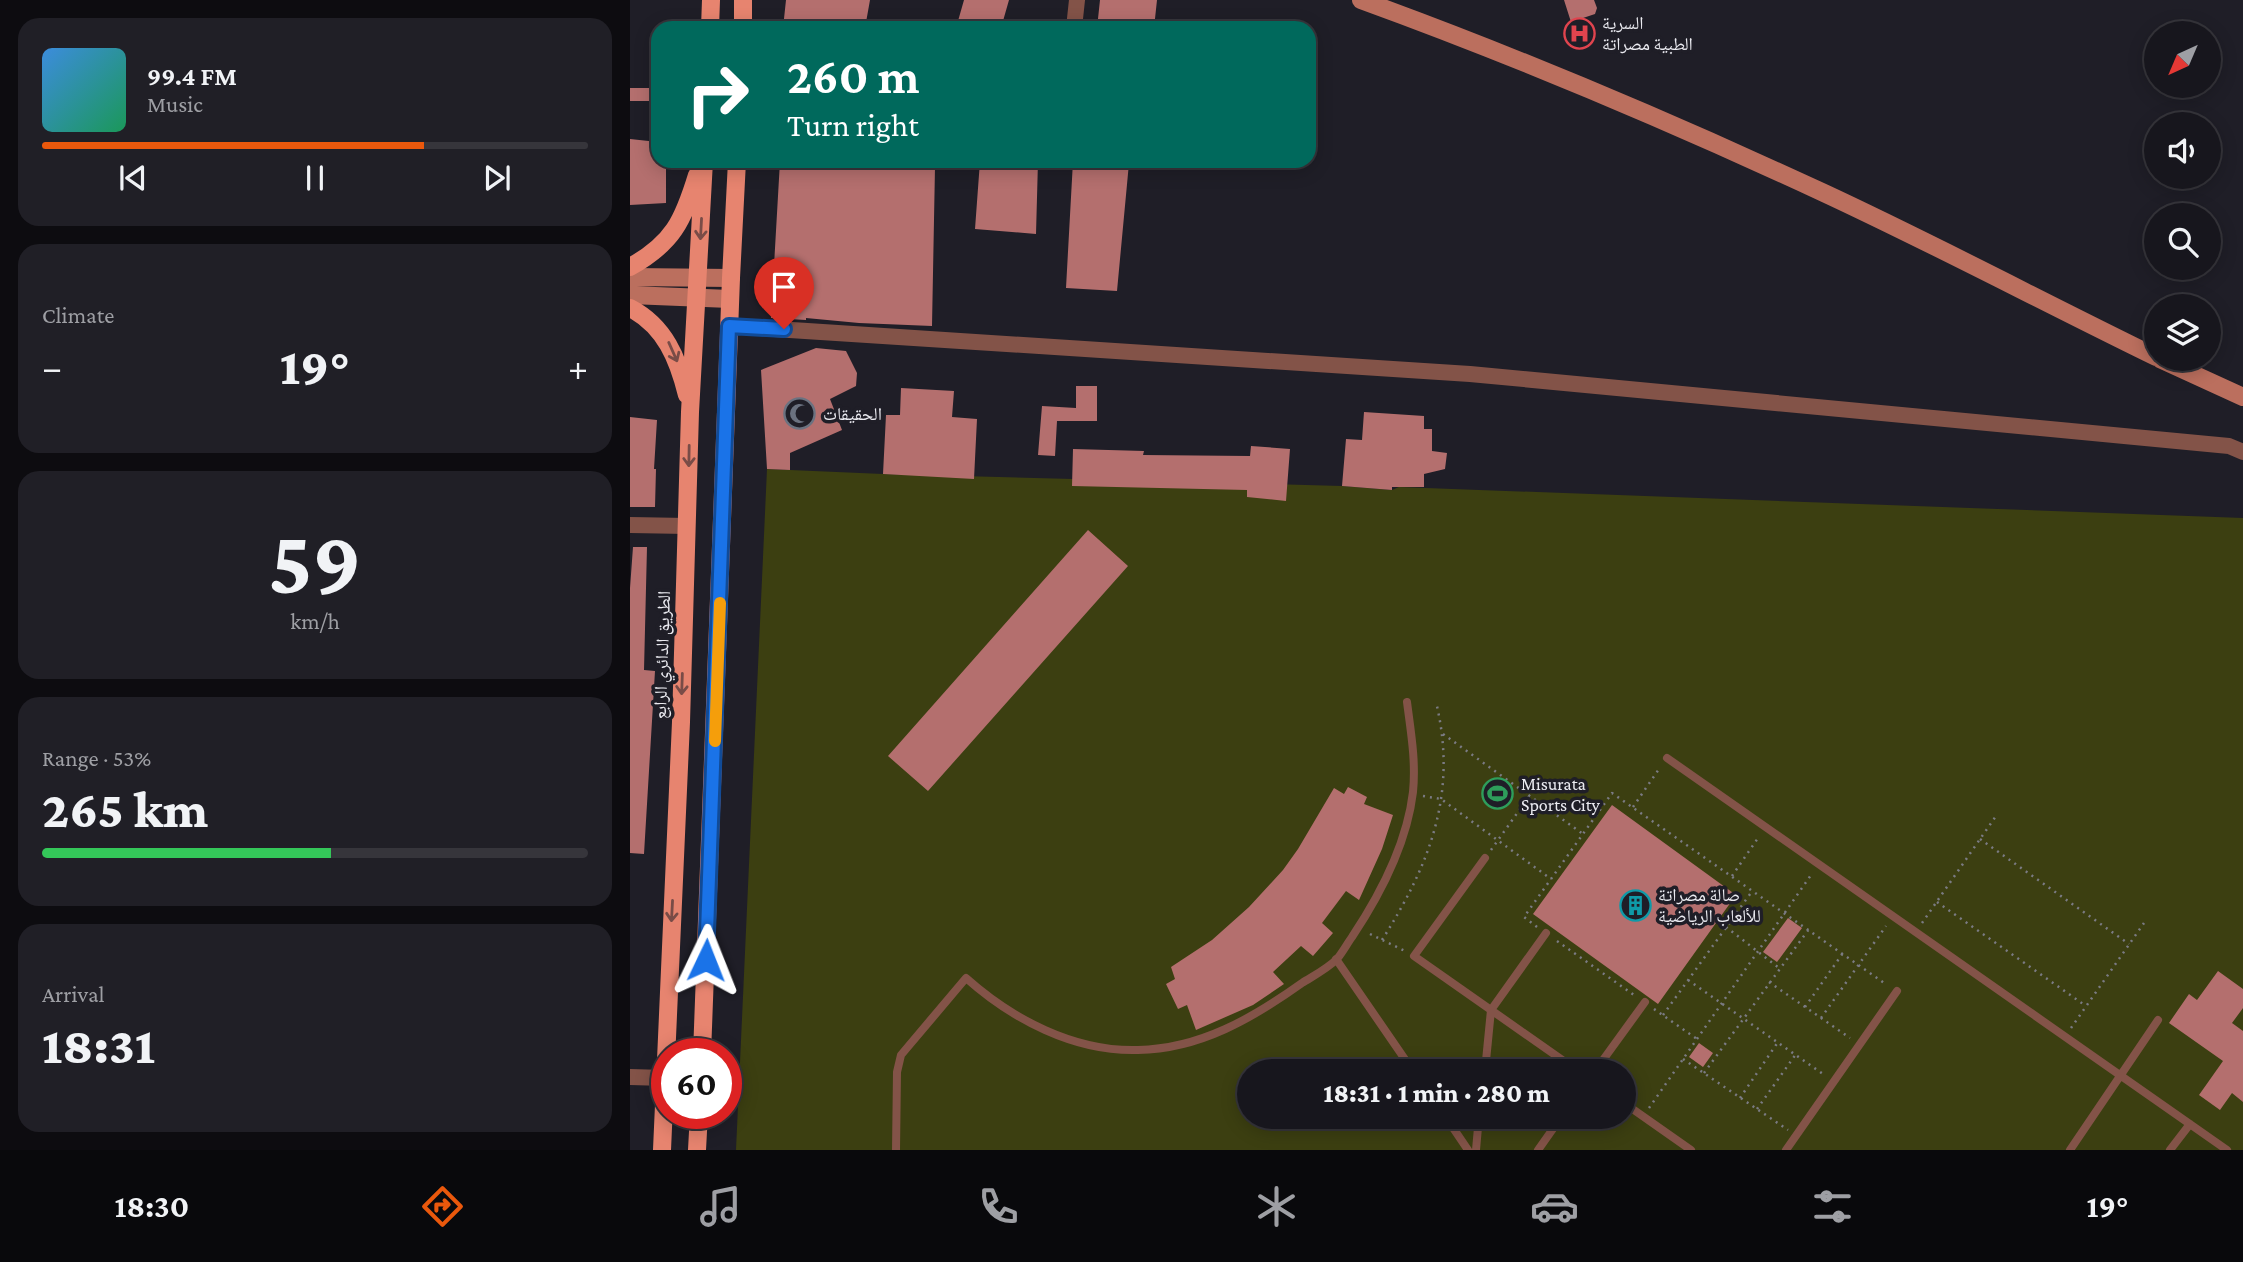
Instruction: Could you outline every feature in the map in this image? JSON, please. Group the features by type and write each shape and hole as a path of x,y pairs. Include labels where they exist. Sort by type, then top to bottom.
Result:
{"main road":[{"path":"710,21 711,0"},
{"path":"743,0 743,21"},
{"path":"630,267 652,254 672,235 685,209 699,168"},
{"name":"الطريق الدائري الرابع","path":"667,1038 690,412 698,298 701,168"},
{"path":"703,1038 737,168"},
{"path":"630,308 654,324 667,340 682,376 690,412"},
{"name":"الطريق الدائري الرابع","path":"662,1150 663,1129"},
{"path":"697,1150 698,1129"}],"street":[{"path":"1074,21 1077,0"},
{"path":"1361,0 1601,95 1724,148 1827,195 2144,351"},
{"path":"630,277 731,278"},
{"path":"630,295 730,299"},
{"path":"729,326 1470,374 2228,446 2243,452"},
{"path":"2186,371 2243,397"},
{"path":"630,525 687,526"},
{"path":"630,1077 651,1078"}],"lane":[{"path":"896,1150 897,1072 901,1055 966,978 986,996 1055,1035 1094,1046 1136,1051 1173,1047 1221,1031 1254,1016 1336,959 1368,914 1404,831 1413,794 1415,760 1406,702"},
{"path":"1667,758 2227,1150"},
{"path":"1485,858 1414,956 1561,1059"},
{"path":"1486,1059 1491,1010 1546,933"},
{"path":"1336,959 1405,1059"},
{"path":"1786,1150 1897,992"},
{"path":"1604,1059 1644,1002"},
{"path":"2070,1150 2158,1020"},
{"path":"1636,1111 1691,1150"},
{"path":"2170,1150 2190,1124"},
{"path":"1454,1129 1468,1150"},
{"path":"1476,1150 1478,1129"},
{"path":"1538,1150 1553,1129"}],"path":[{"path":"1382,940 1405,904 1430,851 1441,799 1444,747 1436,702"},
{"path":"1442,733 1583,834"},
{"path":"1633,807 1667,758"},
{"path":"1697,1039 1524,917 1612,793 1897,992"},
{"path":"1413,794 1441,799 1551,879"},
{"path":"1485,858 1530,795"},
{"path":"1916,932 1996,816"},
{"path":"1732,876 1766,827"},
{"path":"1980,839 2129,944"},
{"path":"1643,1116 1819,864"},
{"path":"1663,1015 1753,890"},
{"path":"1937,902 2086,1006"},
{"path":"1821,1018 1893,916"},
{"path":"2065,1036 2144,923"},
{"path":"1726,927 1779,968"},
{"path":"1357,929 1414,956"},
{"path":"1704,1073 1809,929"},
{"path":"1805,1007 1843,953"},
{"path":"1688,980 1834,1081"},
{"path":"1769,982 1860,1045"},
{"path":"1741,1097 1778,1042"},
{"path":"1757,1109 1796,1055"},
{"path":"1683,1059 1797,1135"}],"green space":[{"name":"Misurata Sports City","path":"767,469 1342,486 1392,490 1399,487 2243,518 2243,1150 736,1150 737,1129 742,1129 741,1038"}],"building":[{"path":"786,0 870,0 866,21 784,21"},
{"path":"964,0 1009,0 1003,21 958,21"},
{"path":"1100,0 1157,0 1155,21 1098,21"},
{"path":"1564,0 1594,0 1597,8 1595,14 1571,22"},
{"path":"630,88 651,88 651,101 630,101"},
{"path":"630,139 651,141 651,168 666,168 666,203 630,205"},
{"path":"780,168 935,168 932,326 771,318"},
{"path":"979,168 1038,168 1036,234 975,229"},
{"path":"1073,168 1129,168 1117,291 1066,288"},
{"name":"الحقيقات","path":"816,348 846,351 857,373 856,386 830,399 842,430 790,453 790,470 767,469 761,370"},
{"path":"1076,386 1097,386 1097,421 1057,421 1055,456 1038,455 1042,406 1076,408"},
{"path":"901,388 954,391 952,417 977,419 974,479 883,474 886,415 900,415"},
{"path":"1364,412 1424,416 1424,429 1432,429 1432,451 1447,453 1445,469 1424,474 1424,487 1392,487 1392,490 1342,486 1346,439 1362,440"},
{"path":"630,417 657,420 655,507 630,507"},
{"path":"1251,446 1290,449 1286,501 1247,497 1247,490 1072,486 1073,449 1144,451 1143,455 1250,456"},
{"path":"1088,530 1128,566 928,791 888,756"},
{"path":"633,547 647,547 644,670 655,671 644,854 630,853 630,588"},
{"path":"1348,787 1367,797 1364,804 1393,815 1382,849 1359,900 1346,891 1322,923 1333,933 1313,956 1301,946 1273,972 1284,984 1253,1005 1196,1030 1187,1005 1178,1009 1166,984 1175,979 1171,967 1212,940 1249,907 1298,849 1334,788 1344,794"},
{"name":"صالة مصراتة للألعاب الرياضية","path":"1612,805 1736,895 1658,1004 1533,914"},
{"path":"1788,918 1802,928 1777,962 1763,952"},
{"path":"2218,971 2243,989 2243,1008 2232,1023 2243,1031 2243,1102 2232,1093 2220,1110 2199,1095 2223,1061 2169,1023 2189,994 2197,1000"},
{"path":"1699,1043 1713,1053 1703,1067 1689,1057"}],"slow traffic":[{"path":"715,741 720,603"}],"place":[{"name":"السرية الطبية مصراتة","path":"1579,33"},
{"name":"الحقيقات","path":"800,414"},
{"name":"Misurata Sports City","path":"1498,794"},
{"name":"صالة مصراتة للألعاب الرياضية","path":"1635,905"}],"route":[{"path":"706,960 729,326 784,329"}]}
